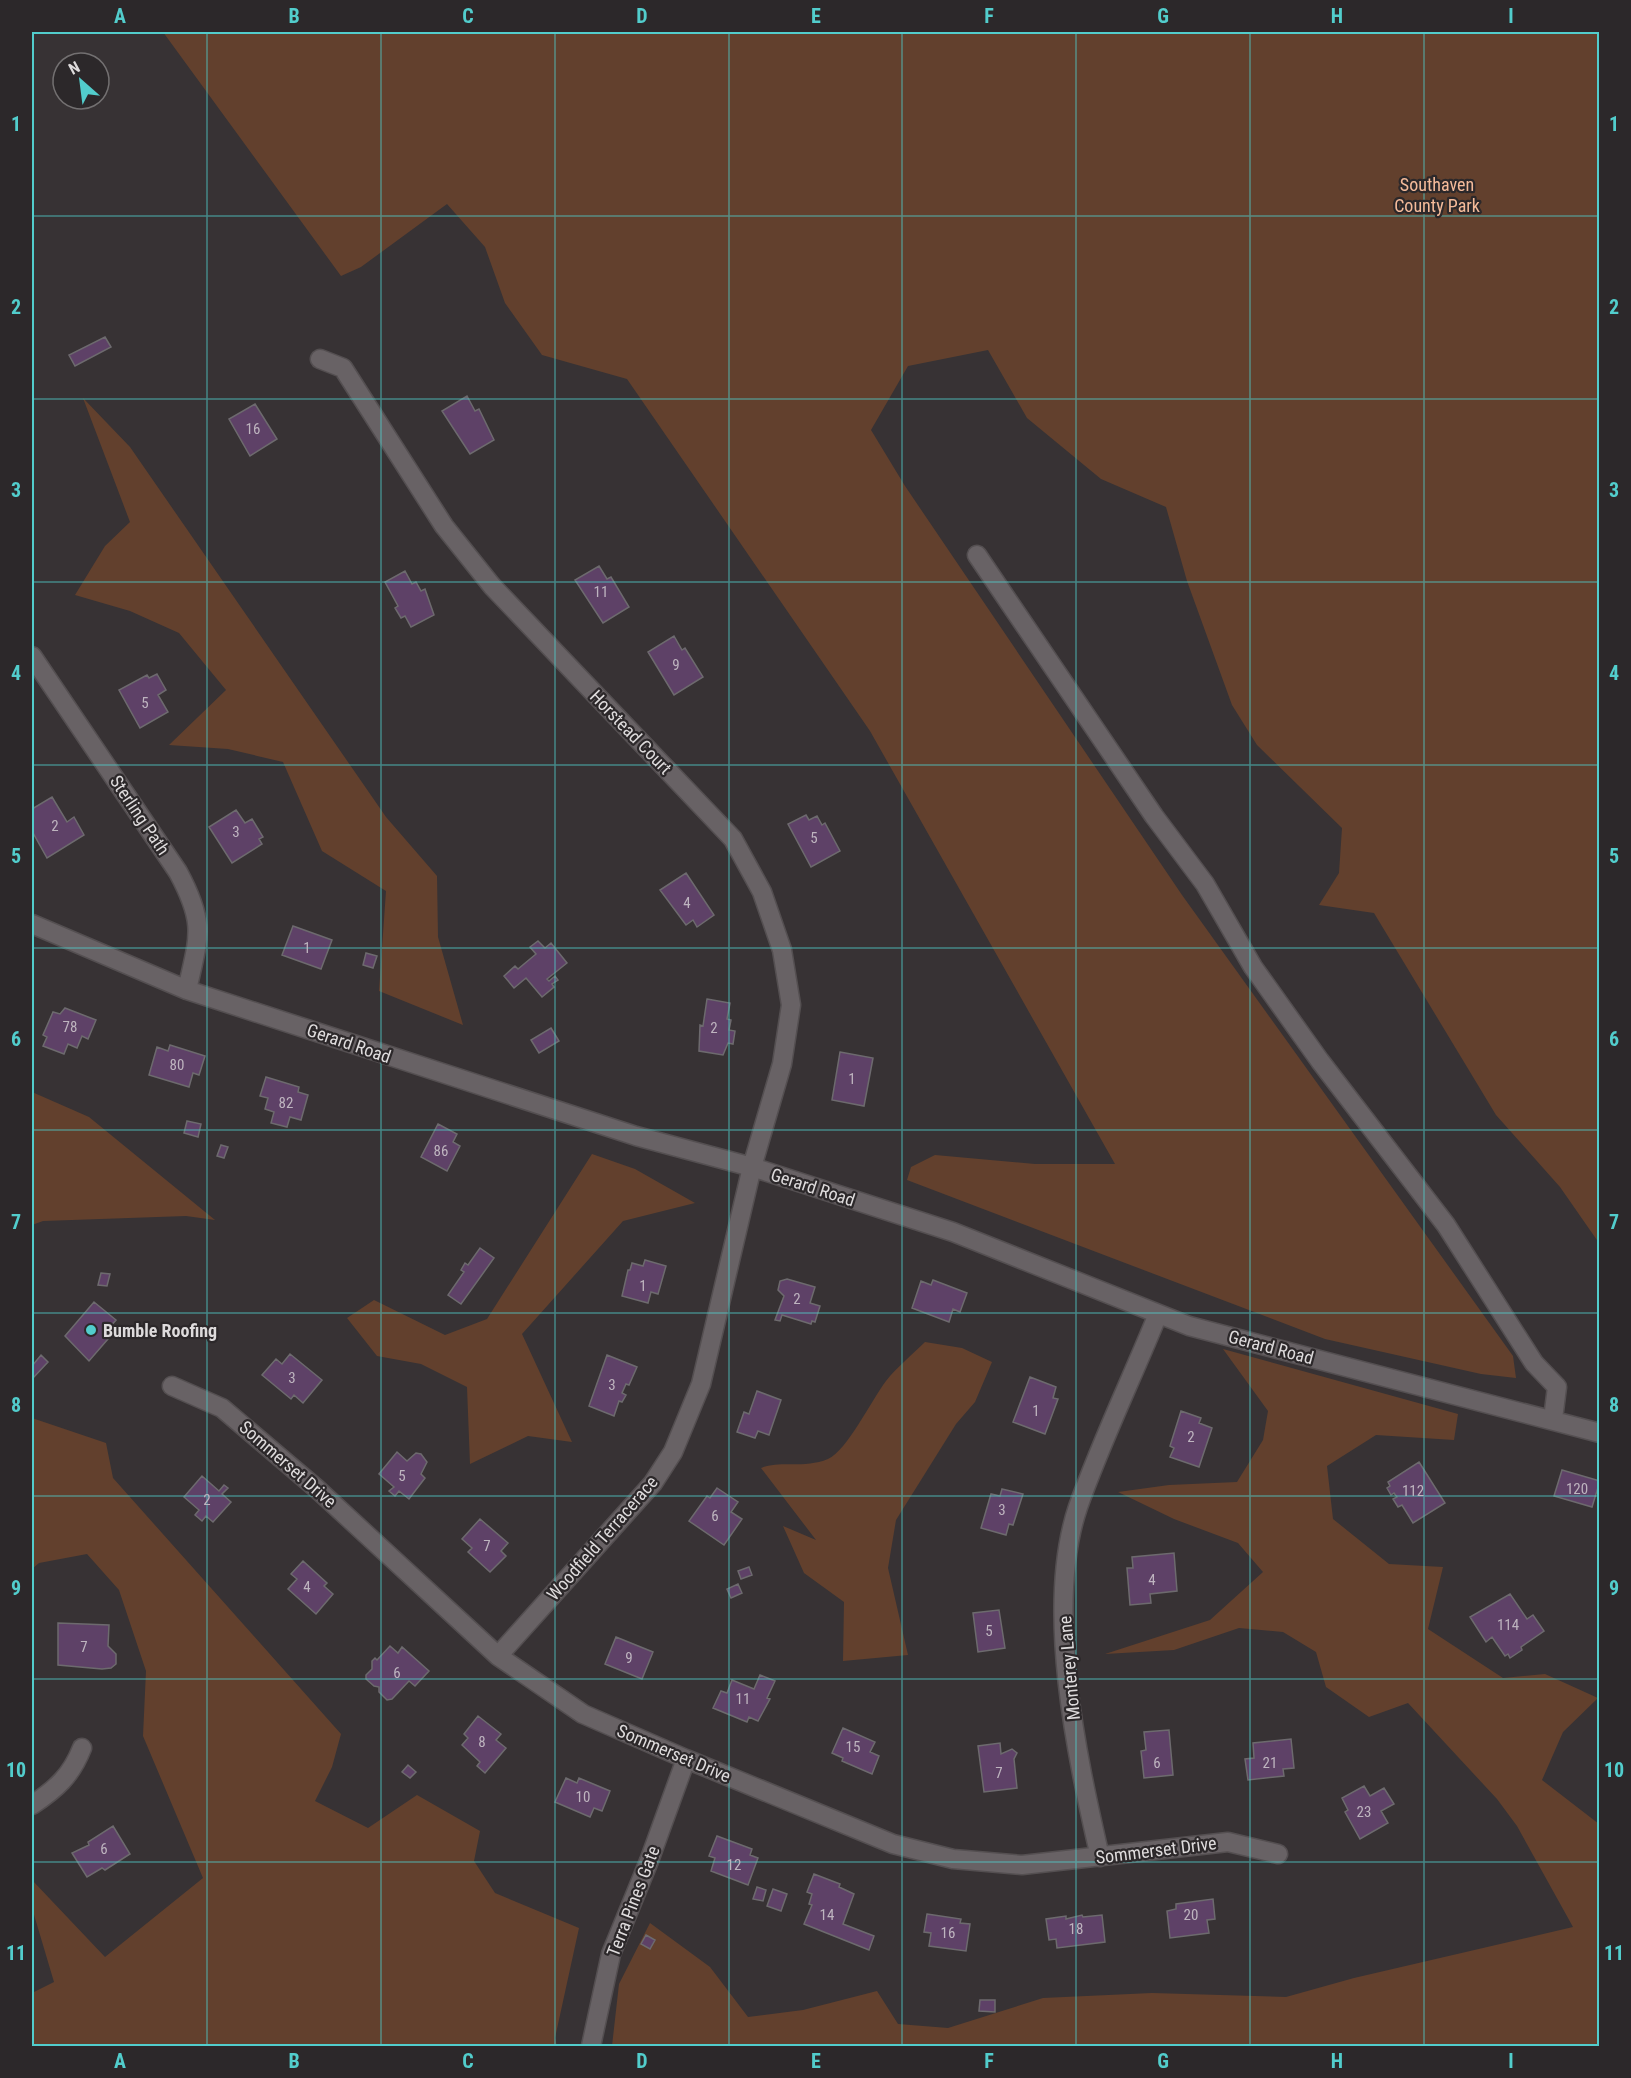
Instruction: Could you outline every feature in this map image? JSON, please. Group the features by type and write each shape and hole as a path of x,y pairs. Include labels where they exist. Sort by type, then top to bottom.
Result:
{"street":[{"name":"Horstead Court","path":"320,359 343,368 444,526 492,586 734,838 762,892 782,950 791,1005 782,1064 752,1167"},
{"path":"977,555 1154,816 1205,884 1253,967 1320,1061 1446,1225 1534,1363 1557,1388 1553,1419"},
{"name":"Sterling Path","path":"32,656 178,873 190,895 200,935 187,990"},
{"name":"Gerard Road","path":"32,924 187,990 636,1136 752,1167 953,1232 1200,1329 1599,1432"},
{"name":"Woodfield Terracerace","path":"498,1656 653,1483 673,1452 701,1384 752,1167"},
{"name":"Monterey Lane","path":"1100,1857 1078,1760 1063,1622 1068,1555 1078,1509 1158,1314"},
{"name":"Sommerset Drive","path":"172,1386 222,1408 316,1488 498,1656 583,1714 686,1759 893,1844 953,1858 1022,1865 1228,1842 1278,1854"},
{"path":"32,1805 58,1788 68,1777 82,1748"},
{"name":"Terra Pines Gate","path":"591,2046 611,1954 649,1861 686,1759"}],"green space":[{"name":"Southaven County Park","path":"163,32 1599,32 1599,1243 1560,1187 1496,1115 1374,913 1319,905 1339,873 1342,828 1257,745 1232,705 1187,581 1166,507 1101,479 1027,418 988,350 908,366 871,430 905,486 1182,895 1513,1356 1516,1378 1481,1374 1325,1339 907,1180 911,1167 935,1155 1035,1164 1115,1164 870,731 627,379 542,355 505,303 485,247 447,204 361,267 341,276"},
{"path":"83,398 130,447 386,817 437,876 438,937 463,1025 379,991 386,891 322,851 283,762 228,749 169,745 226,690 179,633 130,611 75,595 105,546 130,522"},
{"path":"32,1092 89,1117 215,1220 186,1216 43,1221 32,1225"},
{"path":"592,1154 635,1169 695,1203 623,1221 522,1334 572,1442 528,1436 470,1464 467,1387 421,1364 377,1356 347,1318 374,1300 445,1335 487,1319"},
{"path":"925,1342 962,1348 992,1362 975,1402 956,1424 896,1520 888,1568 908,1655 843,1661 844,1602 804,1573 783,1526 816,1540 761,1468 810,1464 828,1459 835,1454 851,1436 886,1381"},
{"path":"1223,1349 1458,1414 1454,1440 1376,1435 1327,1466 1333,1519 1389,1564 1443,1567 1428,1629 1503,1678 1545,1674 1598,1698 1563,1732 1542,1780 1599,1824 1599,2046 612,2046 619,1984 650,1923 710,1967 748,2017 803,2010 877,1991 898,2024 948,2028 1043,1998 1152,1993 1286,1997 1354,1978 1573,1927 1517,1826 1497,1799 1408,1703 1369,1717 1326,1687 1316,1652 1283,1632 1239,1628 1174,1650 1105,1654 1210,1620 1263,1572 1238,1543 1174,1519 1118,1492 1169,1485 1237,1482 1263,1440 1268,1411"},
{"path":"32,1418 106,1443 113,1478 341,1734 332,1767 315,1801 368,1828 417,1795 480,1831 474,1861 495,1893 579,1928 555,2038 557,2046 32,2046 32,1993 54,1982 32,1908 32,1880 105,1957 203,1878 143,1736 146,1671 119,1590 87,1554 39,1563 32,1569"}],"building":[{"path":"105,337 111,347 75,366 69,355"},
{"path":"467,396 475,411 479,409 494,440 470,454 442,411"},
{"path":"255,404 277,439 250,456 229,419"},
{"path":"599,566 607,579 611,577 629,607 603,623 575,580"},
{"path":"405,571 412,584 416,582 421,591 425,589 434,615 411,627 405,616 401,618 395,608 398,606 385,582"},
{"path":"674,636 682,650 685,648 703,677 674,695 648,652"},
{"path":"157,674 166,690 158,695 168,712 140,728 119,690 147,675 149,678"},
{"path":"52,797 67,822 74,817 84,835 47,858 32,831 32,809"},
{"path":"236,810 245,823 252,819 263,837 259,839 262,844 232,863 209,827"},
{"path":"806,815 809,820 817,816 822,825 825,823 840,851 811,867 788,824"},
{"path":"686,873 714,915 697,927 693,920 686,925 660,890"},
{"path":"293,926 332,940 321,969 282,955"},
{"path":"538,941 545,948 551,943 567,963 547,979 549,981 555,976 558,980 552,984 554,987 542,997 526,978 514,988 504,976 515,966 518,969 536,954 530,947"},
{"path":"366,953 377,956 373,968 363,965"},
{"path":"707,999 730,1003 727,1019 731,1020 729,1030 735,1031 733,1044 728,1043 723,1055 699,1051 700,1025 703,1026"},
{"path":"65,1008 96,1020 88,1039 82,1036 77,1048 68,1044 64,1054 43,1046 47,1037 43,1035 53,1012 60,1014"},
{"path":"551,1028 559,1041 539,1053 531,1040"},
{"path":"170,1045 205,1056 199,1075 193,1073 189,1087 149,1075 157,1047 168,1051"},
{"path":"840,1052 873,1058 864,1106 832,1100"},
{"path":"266,1077 299,1087 298,1092 308,1095 301,1120 290,1117 287,1127 271,1123 274,1112 265,1109 268,1098 260,1096"},
{"path":"187,1121 201,1124 198,1137 184,1133"},
{"path":"438,1124 457,1134 453,1142 460,1146 447,1171 421,1157"},
{"path":"221,1145 228,1147 224,1158 217,1156"},
{"path":"480,1248 494,1258 461,1304 448,1295 464,1272 461,1270 465,1263 468,1265"},
{"path":"645,1260 666,1266 658,1294 651,1292 648,1303 622,1296 632,1263 643,1266"},
{"path":"101,1273 110,1274 107,1286 98,1285"},
{"path":"787,1279 815,1287 810,1303 820,1306 815,1322 812,1321 811,1324 782,1315 780,1321 775,1320 784,1296 778,1290 780,1281"},
{"path":"933,1280 967,1293 960,1312 953,1309 949,1322 912,1308 921,1281 931,1285"},
{"name":"Bumble Roofing","path":"94,1302 116,1320 109,1328 114,1332 89,1361 65,1336"},
{"path":"290,1354 322,1380 303,1403 294,1395 291,1399 262,1375 276,1359 282,1364"},
{"path":"41,1355 48,1362 34,1377 32,1366"},
{"path":"607,1355 637,1367 629,1385 626,1384 622,1393 626,1395 622,1402 619,1401 614,1416 589,1406"},
{"path":"1030,1377 1056,1387 1053,1398 1058,1399 1045,1434 1013,1422"},
{"path":"757,1391 781,1400 769,1435 758,1431 755,1438 737,1432 744,1412 749,1414"},
{"path":"1181,1411 1201,1418 1199,1423 1212,1428 1199,1467 1170,1457 1174,1448 1170,1446"},
{"path":"397,1452 407,1461 416,1453 421,1454 427,1462 421,1474 425,1478 409,1499 399,1491 395,1496 389,1491 394,1487 379,1474"},
{"path":"1419,1462 1445,1503 1413,1523 1402,1505 1398,1507 1393,1499 1397,1497 1394,1493 1391,1495 1387,1488 1390,1486 1388,1482"},
{"path":"1562,1470 1600,1481 1592,1507 1554,1496"},
{"path":"202,1476 219,1491 224,1485 228,1488 222,1494 231,1502 213,1522 206,1516 202,1521 195,1515 199,1510 184,1497"},
{"path":"717,1488 738,1502 731,1512 742,1519 724,1545 689,1521 707,1496 710,1498"},
{"path":"1002,1489 1023,1494 1013,1525 1009,1524 1006,1535 981,1528 991,1494 1000,1496"},
{"path":"480,1519 508,1543 501,1551 506,1556 490,1572 468,1552 472,1548 462,1539"},
{"path":"1174,1553 1177,1591 1150,1594 1151,1603 1130,1605 1127,1568 1133,1568 1132,1557"},
{"path":"303,1561 327,1583 324,1586 333,1594 316,1614 288,1589 297,1579 291,1574"},
{"path":"749,1567 752,1575 741,1579 738,1571"},
{"path":"738,1584 742,1593 731,1598 727,1589"},
{"path":"1510,1594 1527,1619 1533,1615 1544,1631 1510,1658 1508,1654 1505,1656 1492,1637 1486,1642 1470,1617"},
{"path":"999,1610 1005,1648 978,1652 973,1613"},
{"path":"58,1623 109,1625 108,1646 116,1654 116,1664 111,1668 102,1669 58,1665"},
{"path":"616,1637 653,1652 642,1679 605,1664"},
{"path":"390,1646 398,1653 402,1647 429,1671 415,1686 409,1681 392,1699 387,1700 379,1692 379,1687 366,1679 366,1675 372,1669 372,1661 375,1658 377,1660"},
{"path":"760,1675 775,1681 767,1698 770,1699 758,1721 749,1717 747,1722 713,1708 721,1691 727,1693 732,1680 754,1689"},
{"path":"478,1716 501,1734 496,1740 506,1748 485,1773 477,1766 480,1762 462,1745 468,1738 464,1734"},
{"path":"843,1728 875,1742 870,1752 879,1756 872,1774 842,1761 843,1758 832,1753"},
{"path":"1169,1730 1173,1775 1144,1778 1141,1751 1146,1750 1144,1732"},
{"path":"1291,1739 1294,1768 1283,1769 1284,1776 1248,1780 1245,1759 1254,1758 1253,1743"},
{"path":"1000,1743 1001,1754 1012,1749 1017,1753 1014,1759 1017,1788 984,1792 978,1746"},
{"path":"408,1765 416,1772 410,1778 402,1772"},
{"path":"566,1778 577,1783 579,1778 610,1791 602,1811 594,1808 590,1817 555,1802"},
{"path":"1364,1786 1370,1796 1384,1788 1394,1804 1381,1811 1388,1823 1360,1839 1345,1812 1348,1810 1342,1798"},
{"path":"113,1826 130,1854 105,1870 102,1868 87,1877 72,1853 89,1845 88,1842"},
{"path":"717,1836 752,1849 750,1855 758,1858 748,1885 711,1871 715,1858 709,1856"},
{"path":"814,1874 840,1884 839,1887 854,1894 843,1924 874,1936 869,1950 804,1924 812,1905 809,1904 812,1894 807,1892"},
{"path":"757,1887 766,1890 763,1901 753,1899"},
{"path":"773,1889 787,1894 781,1911 767,1906"},
{"path":"1213,1899 1215,1919 1207,1920 1209,1933 1170,1938 1167,1911 1176,1909 1176,1904"},
{"path":"927,1914 961,1919 960,1923 970,1924 966,1951 929,1946 931,1933 924,1932"},
{"path":"1082,1915 1083,1917 1102,1915 1105,1942 1057,1948 1056,1939 1049,1940 1046,1919 1066,1916 1066,1919"},
{"path":"646,1935 655,1940 650,1949 641,1944"},
{"path":"980,2000 995,2000 995,2012 979,2011"}],"place":[{"name":"Bumble Roofing","path":"91,1330"}]}
